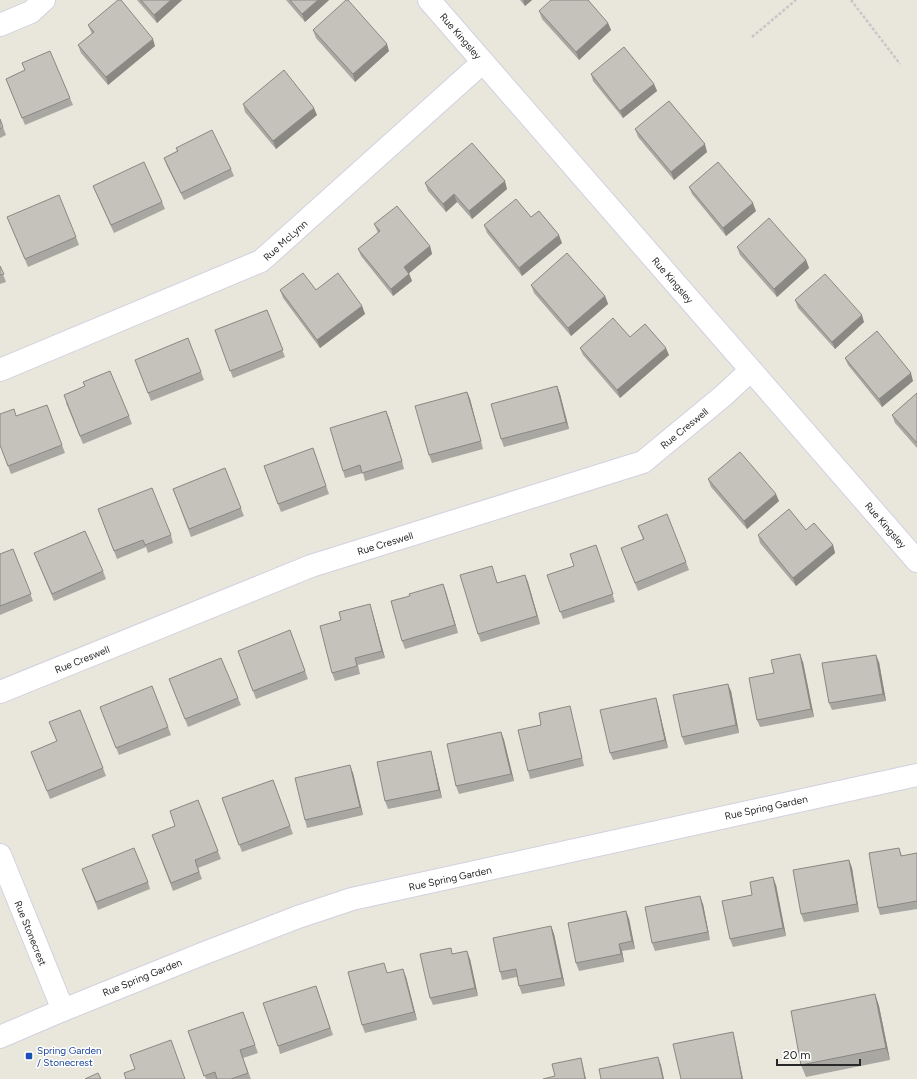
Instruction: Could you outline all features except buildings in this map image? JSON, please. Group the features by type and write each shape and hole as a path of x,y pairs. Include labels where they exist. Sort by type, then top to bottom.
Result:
{"street":[{"path":"0,25 31,12 44,0"},
{"name":"Rue Kingsley","path":"429,0 917,561"},
{"name":"Rue McLynn","path":"0,370 262,261 483,62"},
{"name":"Rue Creswell","path":"0,692 310,566 643,462 723,396 751,370"},
{"name":"Rue Spring Garden","path":"0,1037 274,925 352,899 917,774"},
{"name":"Rue Stonecrest","path":"0,855 63,1010"}],"path":[{"path":"752,37 796,0"},
{"path":"852,0 900,64"}],"place":[{"name":"Spring Garden / Stonecrest","path":"29,1056"}]}
